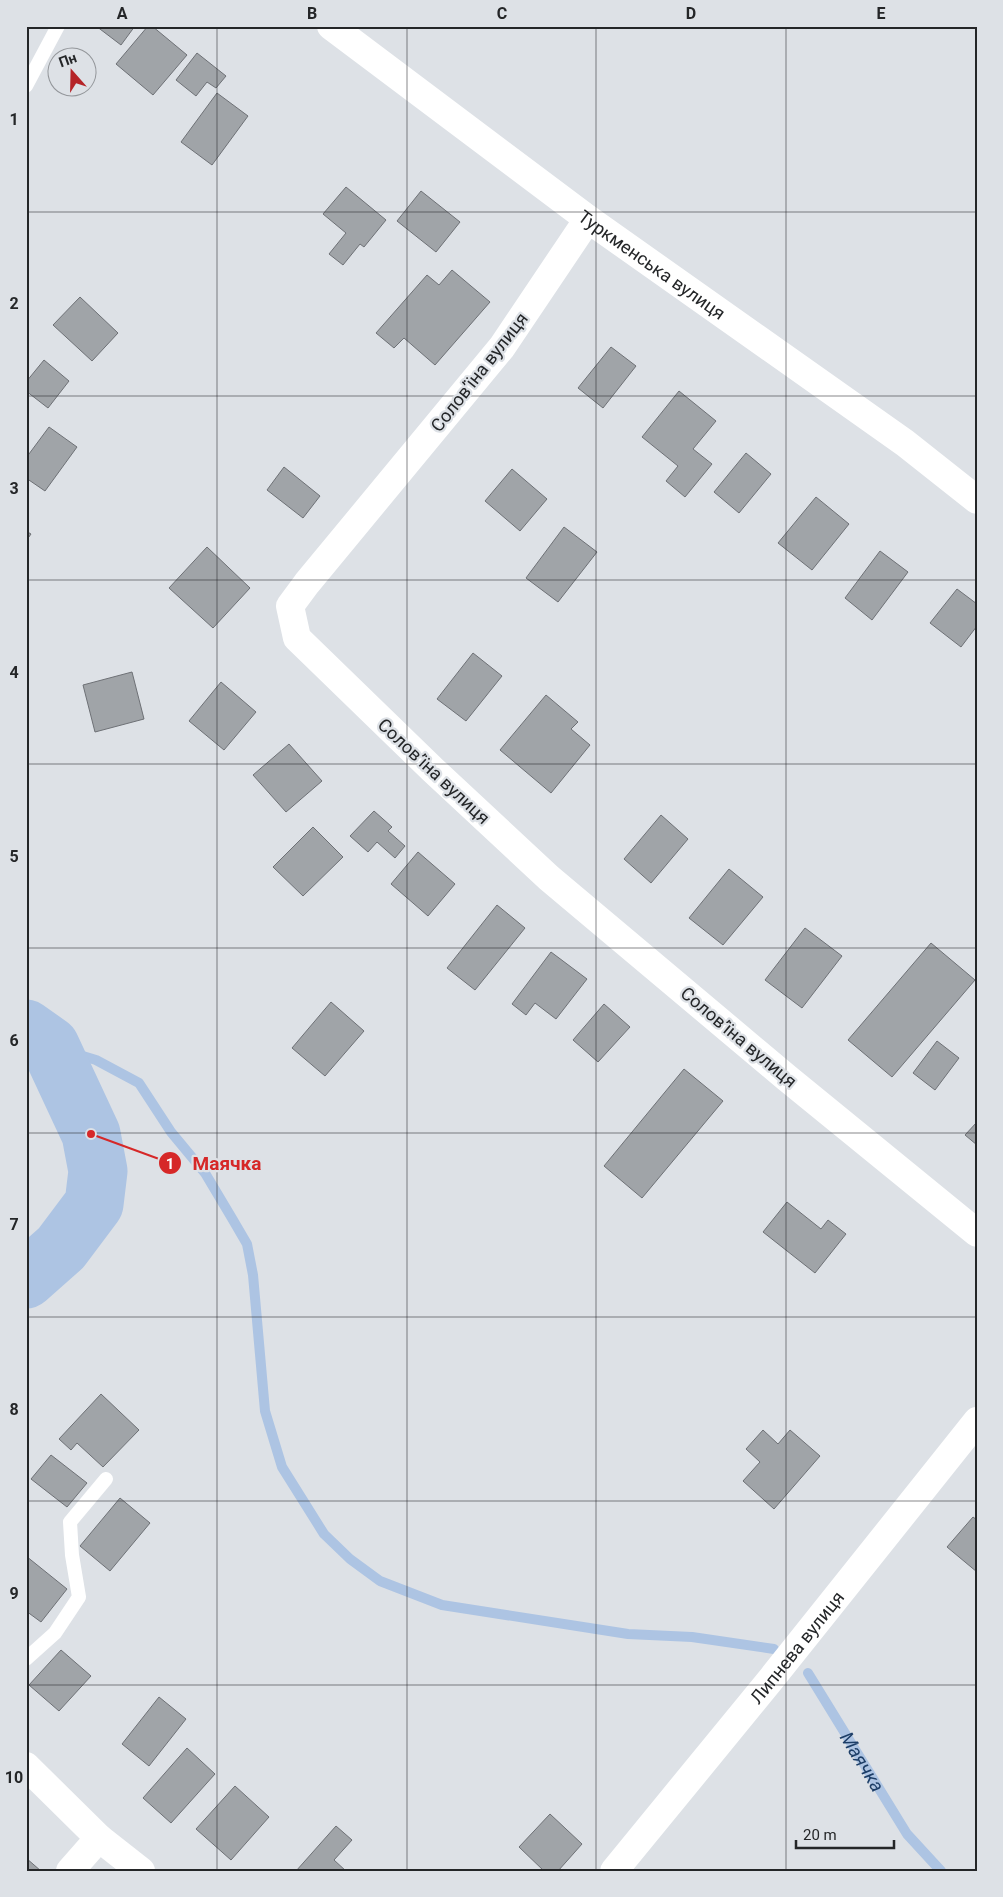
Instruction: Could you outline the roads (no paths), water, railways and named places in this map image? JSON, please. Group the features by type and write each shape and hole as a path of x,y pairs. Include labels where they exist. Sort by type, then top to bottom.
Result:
{"street":[{"name":"Туркменська вулиця","path":"330,26 588,219 905,443 977,500"},
{"name":"Соловʼїна вулиця","path":"588,219 502,348 290,606 297,638 432,770 549,878 787,1078 977,1233"},
{"name":"Липнева вулиця","path":"614,1871 772,1678 977,1421"},
{"path":"26,1766 99,1838 141,1871"},
{"path":"70,1871 99,1838"}],"lane":[{"path":"26,86 58,26"},
{"path":"26,1659 55,1633 79,1597 72,1555 70,1522 106,1480"}],"waterway":[{"name":"Маячка","path":"26,1029 50,1046 91,1134 98,1171 94,1204 61,1248 26,1279"},
{"path":"50,1046 96,1060 139,1083 171,1132 205,1173 233,1220 247,1244 253,1275 265,1411 282,1467 324,1534 350,1559 380,1581 442,1605 628,1634 692,1637 774,1649"},
{"name":"Маячка","path":"808,1673 907,1834 941,1871"}],"place":[{"name":"Маячка","path":"91,1134"}]}
